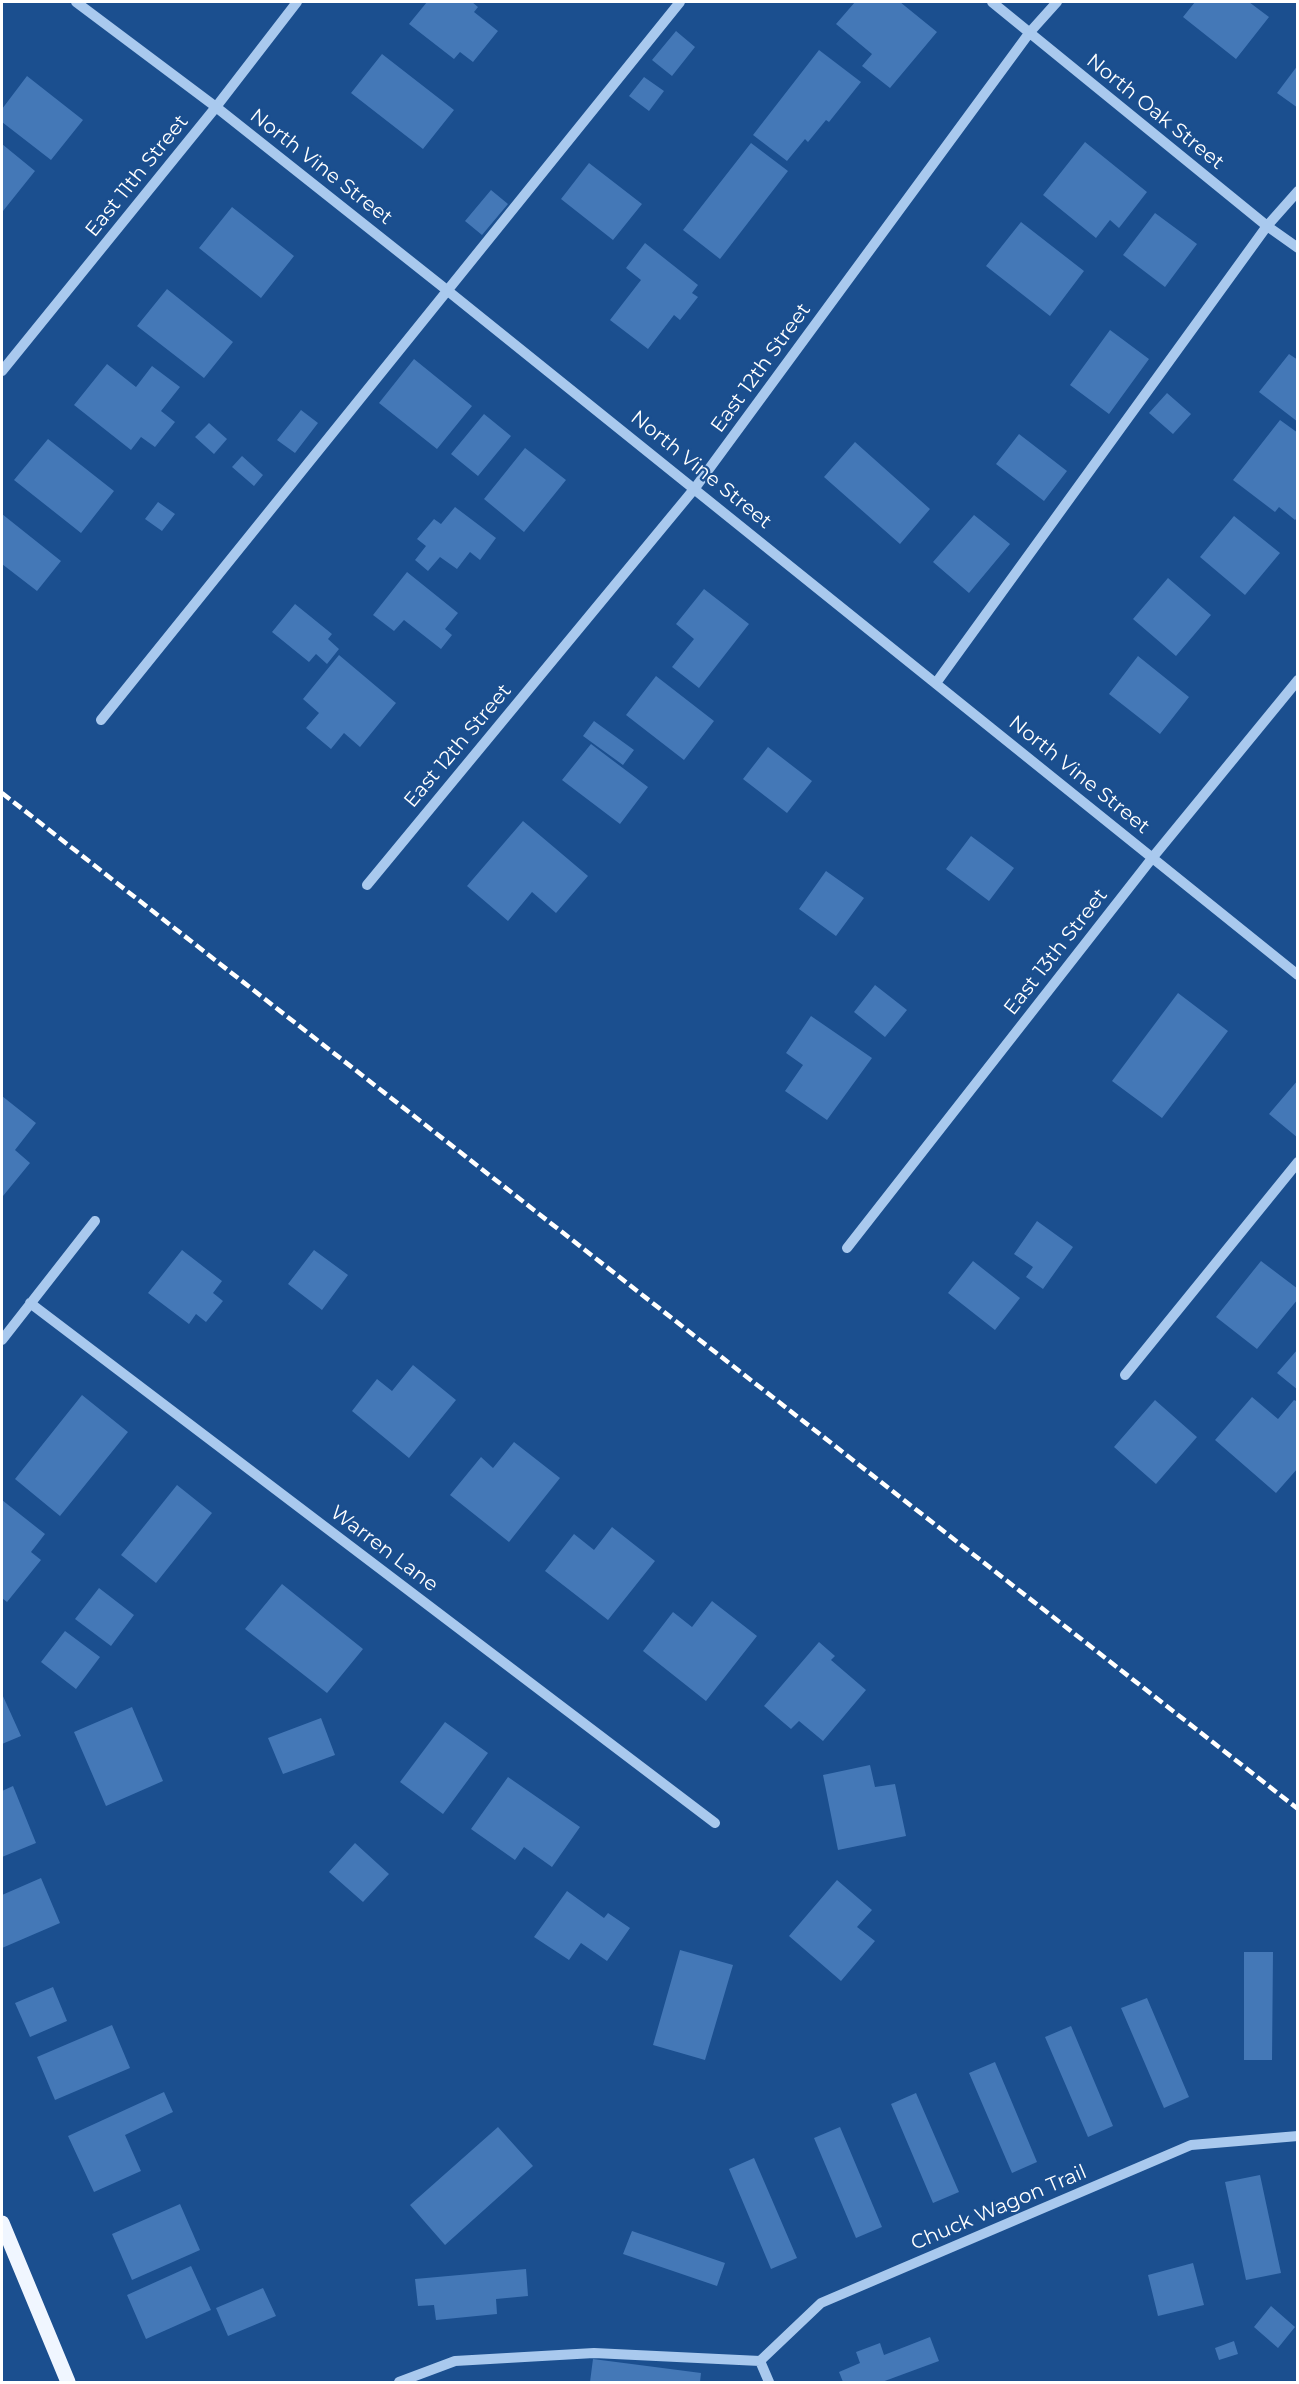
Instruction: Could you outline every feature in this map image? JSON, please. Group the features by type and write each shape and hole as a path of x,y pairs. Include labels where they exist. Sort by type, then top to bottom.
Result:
{"main road":[{"path":"2,2223 68,2382"}],"street":[{"name":"North Vine Street","path":"76,2 216,107 448,291 1298,975"},
{"name":"East 11th Street","path":"2,371 216,107 297,2"},
{"path":"101,720 680,2"},
{"name":"North Oak Street","path":"992,2 1266,226 1298,248"},
{"name":"East 12th Street","path":"367,885 695,488 1030,32 1057,2"},
{"path":"936,683 1266,226 1298,191"},
{"name":"East 13th Street","path":"847,1248 1153,857 1298,680"},
{"path":"1125,1375 1298,1162"},
{"path":"2,1340 95,1221"},
{"name":"Warren Lane","path":"30,1303 715,1823"},
{"name":"Chuck Wagon Trail","path":"760,2361 821,2303 1191,2145 1298,2136"},
{"path":"399,2382 455,2361 594,2352 760,2361 769,2382"}],"building":[{"path":"427,2 472,2 478,7 474,12 498,31 473,62 460,52 454,59 409,24"},
{"path":"855,2 900,2 937,32 890,88 862,66 872,54 836,24"},
{"path":"1195,2 1249,2 1269,17 1236,59 1183,17"},
{"path":"676,31 695,47 672,76 652,60"},
{"path":"819,50 861,82 829,122 826,120 808,142 805,139 787,161 753,135"},
{"path":"382,54 454,110 423,149 351,93"},
{"path":"1298,65 1298,108 1277,93"},
{"path":"27,76 83,120 51,160 2,122 2,109"},
{"path":"644,77 664,91 649,111 629,96"},
{"path":"1085,142 1147,192 1119,228 1110,220 1096,238 1043,195"},
{"path":"751,143 788,171 720,259 683,230"},
{"path":"2,144 35,171 3,211 2,210"},
{"path":"589,163 642,204 613,240 561,199"},
{"path":"491,190 508,204 482,235 465,221"},
{"path":"232,207 294,256 261,298 199,248"},
{"path":"1155,213 1197,244 1165,287 1123,255"},
{"path":"1021,222 1084,271 1050,316 986,266"},
{"path":"645,243 698,285 692,293 698,297 680,320 674,315 648,349 610,320 641,280 626,268"},
{"path":"167,289 233,342 204,378 137,326"},
{"path":"1110,330 1149,359 1109,414 1070,385"},
{"path":"1289,354 1298,360 1298,422 1259,392"},
{"path":"414,359 472,406 437,449 379,403"},
{"path":"107,364 136,387 152,366 180,387 161,411 175,422 155,447 141,437 131,450 74,405"},
{"path":"1167,393 1191,414 1173,434 1149,413"},
{"path":"301,410 318,423 295,453 277,440"},
{"path":"484,414 511,436 478,476 451,454"},
{"path":"1280,420 1298,433 1298,517 1295,520 1279,507 1275,512 1233,480"},
{"path":"209,423 227,439 214,454 195,437"},
{"path":"1019,434 1067,471 1044,501 996,464"},
{"path":"48,439 114,491 81,533 14,480"},
{"path":"855,442 930,509 900,544 824,477"},
{"path":"525,448 566,480 524,532 484,499"},
{"path":"242,456 263,475 254,486 232,467"},
{"path":"158,502 175,514 162,531 145,519"},
{"path":"455,507 496,538 480,560 470,552 457,569 440,557 428,571 415,560 426,546 417,539 434,519 441,524"},
{"path":"2,514 61,561 37,591 2,564"},
{"path":"974,515 1010,544 969,593 933,562"},
{"path":"1234,516 1280,553 1245,595 1200,557"},
{"path":"407,572 458,613 445,629 452,635 441,649 404,620 394,631 373,615"},
{"path":"1168,578 1211,615 1176,656 1133,619"},
{"path":"704,589 749,624 699,688 672,667 694,639 676,624"},
{"path":"295,604 332,634 328,639 339,649 327,664 316,654 309,662 272,632"},
{"path":"339,655 396,703 360,747 344,733 331,749 306,728 319,713 303,699"},
{"path":"1138,656 1189,697 1160,734 1109,694"},
{"path":"656,676 714,721 684,760 626,715"},
{"path":"594,721 634,750 623,765 583,736"},
{"path":"591,744 648,787 620,824 562,780"},
{"path":"768,747 812,781 787,813 743,779"},
{"path":"523,821 588,876 556,913 532,892 508,921 467,886"},
{"path":"971,836 1014,868 989,901 946,869"},
{"path":"826,871 864,898 836,936 799,909"},
{"path":"875,985 907,1010 885,1037 854,1012"},
{"path":"1178,993 1228,1031 1162,1118 1112,1081"},
{"path":"811,1016 872,1058 827,1120 785,1091 803,1065 786,1053"},
{"path":"1298,1080 1298,1138 1269,1114"},
{"path":"2,1096 36,1123 15,1150 30,1163 3,1196 2,1195"},
{"path":"1037,1221 1073,1247 1043,1289 1026,1277 1033,1267 1014,1254"},
{"path":"182,1250 222,1281 213,1293 223,1301 206,1322 196,1314 189,1324 148,1293"},
{"path":"314,1250 348,1275 322,1310 288,1284"},
{"path":"973,1261 1020,1298 995,1330 948,1293"},
{"path":"1261,1261 1298,1289 1298,1299 1257,1349 1216,1317"},
{"path":"1298,1349 1298,1390 1277,1373"},
{"path":"413,1365 456,1400 409,1458 352,1411 377,1379 392,1391"},
{"path":"82,1395 128,1432 60,1516 15,1479"},
{"path":"1252,1397 1278,1419 1294,1400 1298,1402 1298,1468 1276,1493 1215,1440"},
{"path":"1155,1400 1197,1437 1156,1484 1114,1447"},
{"path":"514,1442 560,1478 509,1542 450,1495 481,1457 493,1468"},
{"path":"177,1485 212,1513 156,1583 121,1555"},
{"path":"2,1500 45,1534 31,1552 41,1560 7,1602 2,1598"},
{"path":"612,1527 655,1561 608,1620 545,1571 574,1534 594,1550"},
{"path":"282,1584 363,1649 327,1693 245,1629"},
{"path":"99,1588 134,1615 111,1646 75,1619"},
{"path":"712,1601 757,1636 706,1701 643,1651 673,1612 692,1627"},
{"path":"65,1631 100,1657 76,1689 41,1662"},
{"path":"819,1642 835,1656 831,1660 866,1690 823,1741 799,1721 791,1729 764,1706"},
{"path":"2,1694 21,1736 2,1744"},
{"path":"132,1707 163,1781 106,1806 74,1732"},
{"path":"321,1718 335,1755 283,1774 268,1738"},
{"path":"445,1722 488,1753 443,1814 400,1782"},
{"path":"870,1765 875,1787 895,1784 906,1836 838,1850 823,1775"},
{"path":"508,1777 580,1827 552,1867 524,1847 515,1860 471,1829"},
{"path":"13,1786 36,1843 2,1857 2,1791"},
{"path":"355,1843 389,1874 363,1902 329,1872"},
{"path":"41,1878 60,1923 2,1948 2,1895"},
{"path":"837,1880 872,1910 857,1927 875,1941 841,1981 789,1936"},
{"path":"567,1891 604,1918 608,1913 630,1928 607,1961 581,1943 569,1960 534,1937"},
{"path":"680,1950 733,1965 705,2060 653,2045"},
{"path":"1244,1952 1273,1952 1272,2060 1244,2060"},
{"path":"53,1987 67,2021 30,2037 15,2003"},
{"path":"1147,1998 1189,2097 1164,2108 1121,2008"},
{"path":"112,2025 130,2068 55,2100 37,2057"},
{"path":"1071,2026 1113,2126 1088,2137 1045,2037"},
{"path":"995,2062 1037,2162 1012,2173 969,2073"},
{"path":"164,2092 173,2112 125,2135 141,2171 94,2192 68,2136"},
{"path":"916,2093 959,2192 933,2203 891,2104"},
{"path":"498,2127 533,2166 445,2245 410,2205"},
{"path":"840,2127 882,2227 856,2238 814,2138"},
{"path":"754,2158 797,2258 771,2269 729,2169"},
{"path":"1260,2175 1281,2273 1246,2280 1225,2182"},
{"path":"180,2204 200,2250 132,2280 112,2234"},
{"path":"632,2231 725,2263 717,2286 623,2254"},
{"path":"1193,2263 1204,2305 1158,2316 1148,2275"},
{"path":"191,2266 211,2310 146,2339 127,2295"},
{"path":"526,2269 528,2296 496,2299 497,2314 436,2320 434,2305 418,2306 415,2279"},
{"path":"263,2288 276,2316 228,2336 216,2308"},
{"path":"1271,2306 1295,2327 1278,2348 1254,2327"},
{"path":"930,2337 939,2361 882,2382 843,2382 839,2372 860,2363 856,2352 880,2343 884,2355"},
{"path":"1234,2341 1238,2354 1219,2360 1215,2348"},
{"path":"593,2359 701,2373 700,2382 590,2382"}],"railway":[{"path":"2,793 1298,1809"}]}
